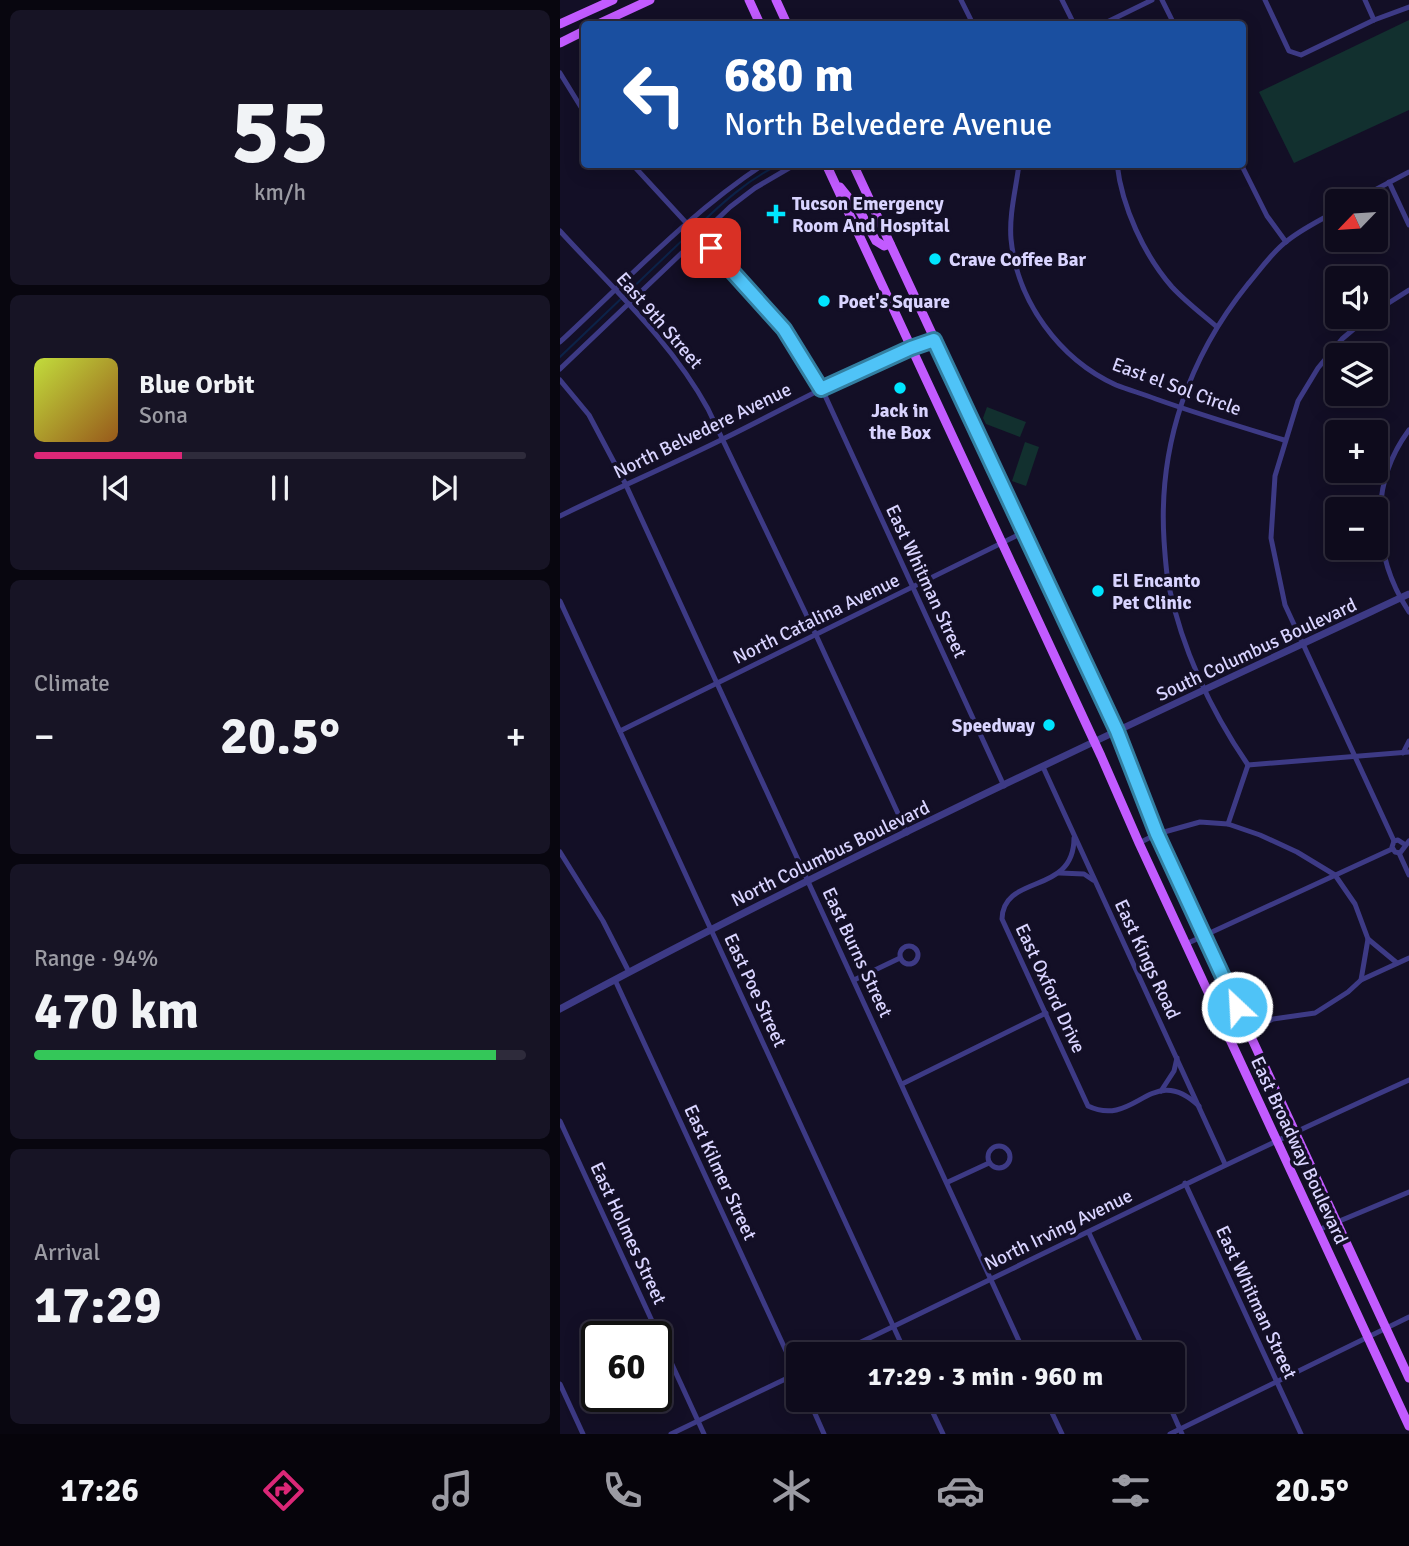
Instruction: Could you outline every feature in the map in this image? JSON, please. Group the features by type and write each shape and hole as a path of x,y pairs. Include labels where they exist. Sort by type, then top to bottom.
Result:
{"main road":[{"path":"560,24 613,0"},
{"path":"604,21 650,0"},
{"path":"749,0 759,21"},
{"path":"776,0 786,21"},
{"path":"560,43 581,32"},
{"name":"East Broadway Boulevard","path":"828,168 1409,1426"},
{"name":"East Broadway Boulevard","path":"855,168 1117,731 1157,834 1409,1378"},
{"path":"832,177 862,213 876,242 884,246 890,244"}],"street":[{"path":"961,0 972,21"},
{"path":"1062,0 1072,21"},
{"path":"1109,21 1152,0"},
{"path":"1162,0 1172,21"},
{"path":"1265,0 1289,51 1301,55 1374,20 1409,7"},
{"path":"1365,0 1374,20"},
{"path":"560,73 581,107"},
{"name":"East Whitman Street","path":"636,168 784,329 821,389 1004,786"},
{"path":"560,342 688,223 729,187 758,168"},
{"path":"560,369 746,194 789,168"},
{"name":"East el Sol Circle","path":"1018,168 1011,213 1011,239 1016,267 1026,296 1044,325 1065,349 1088,368 1115,384 1284,440"},
{"path":"1118,168 1126,202 1147,251 1172,287 1217,327"},
{"path":"1243,168 1267,216 1286,242"},
{"path":"1376,189 1409,172"},
{"path":"1389,182 1409,225"},
{"path":"1248,765 1225,732 1178,623 1168,584 1163,522 1168,454 1190,376 1217,327 1253,278 1286,242 1325,218"},
{"name":"East 9th Street","path":"560,231 671,351 692,380 817,635 907,833"},
{"path":"1388,304 1409,290"},
{"path":"1354,329 1318,368 1298,401 1275,476 1271,538 1285,605 1394,841 1392,849"},
{"name":"North Belvedere Avenue","path":"560,516 821,389 934,340"},
{"name":"East Burns Street","path":"560,380 589,415 625,483 1020,1342"},
{"path":"1409,430 1399,443 1380,503 1380,534 1386,565 1409,612"},
{"name":"North Catalina Avenue","path":"620,731 1024,532"},
{"name":"South Columbus Boulevard","path":"1117,731 1409,594"},
{"name":"East Poe Street","path":"560,601 900,1342"},
{"name":"North Columbus Boulevard","path":"560,1009 710,928 1117,731"},
{"path":"1248,765 1406,753 1409,741"},
{"path":"1228,824 1248,765"},
{"name":"East Kings Road","path":"1043,767 1225,1164"},
{"path":"1139,843 1157,834 1200,822 1228,824 1297,852 1335,874 1355,904 1367,939 1361,981"},
{"path":"1060,873 1072,857 1074,838"},
{"path":"1394,841 1407,843 1399,853"},
{"path":"1186,944 1392,849"},
{"path":"1392,849 1399,853 1409,875"},
{"path":"560,852 603,921 629,972"},
{"path":"1060,873 1084,874 1093,880"},
{"name":"East Oxford Drive","path":"1060,873 1010,898 1003,908 1002,919 1088,1106 1101,1112 1115,1112 1161,1091"},
{"path":"1367,939 1397,963"},
{"path":"854,980 900,958"},
{"path":"1230,1039 1273,1019 1315,1013 1361,981 1409,958"},
{"name":"East Kilmer Street","path":"615,980 786,1350"},
{"path":"902,1084 1046,1013"},
{"path":"1161,1091 1174,1071 1177,1058"},
{"name":"North Irving Avenue","path":"861,1342 1225,1164 1409,1080"},
{"path":"1161,1091 1169,1089 1182,1092 1199,1106"},
{"name":"East Holmes Street","path":"560,1121 704,1434"},
{"path":"995,1146 1003,1146 1009,1151 1010,1162 1005,1167 995,1168 989,1163 988,1155 995,1146"},
{"path":"948,1182 989,1163"},
{"name":"East Whitman Street","path":"1185,1184 1301,1434"},
{"path":"1318,1230 1409,1192"},
{"path":"1088,1233 1140,1342"},
{"path":"1170,1434 1181,1432 1409,1317"},
{"path":"671,1434 786,1379"},
{"path":"560,1384 583,1434"},
{"path":"814,1412 824,1434"},
{"path":"933,1412 943,1434"},
{"path":"1052,1412 1062,1434"},
{"path":"1172,1412 1181,1432"}],"green space":[{"path":"1409,20 1409,110 1294,163 1259,92"},
{"path":"987,407 1026,422 1020,437 986,424 983,418"},
{"path":"1025,442 1039,447 1026,486 1012,481"}],"waterway":[{"path":"695,229 745,185 772,168"},
{"path":"560,357 691,232"}],"place":[{"name":"Tucson Emergency Room And Hospital","path":"776,214"},
{"name":"Crave Coffee Bar","path":"935,259"},
{"name":"Poet's Square","path":"824,301"},
{"name":"Jack in the Box","path":"900,388"},
{"name":"El Encanto Pet Clinic","path":"1098,591"},
{"name":"Speedway","path":"1049,725"}],"route":[{"path":"711,248 784,329 821,389 934,340 1117,731 1157,834 1237,1007"}]}
